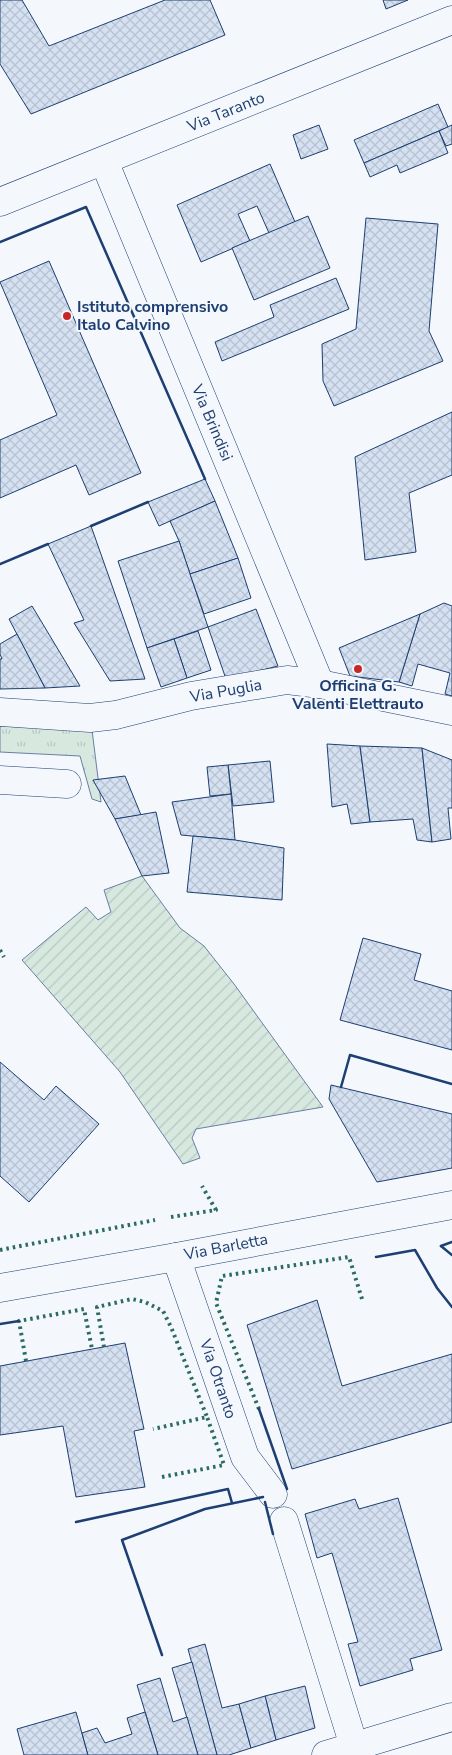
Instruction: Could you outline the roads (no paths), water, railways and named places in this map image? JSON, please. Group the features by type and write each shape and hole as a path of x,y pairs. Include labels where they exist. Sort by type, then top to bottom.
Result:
{"street":[{"name":"Via Taranto","path":"0,202 104,162 452,20"},
{"name":"Via Brindisi","path":"104,162 320,684"},
{"name":"Via Puglia","path":"0,712 90,718 116,715 192,696 286,680 320,684 452,711"},
{"path":"0,780 67,784"},
{"name":"Via Barletta","path":"0,1288 452,1205"},
{"name":"Via Otranto","path":"176,1257 245,1457 273,1494"},
{"path":"284,1521 354,1746"},
{"path":"326,1755 452,1717"}],"place":[{"name":"Istituto comprensivo Italo Calvino","path":"67,316"},
{"name":"Officina G. Valenti Elettrauto","path":"358,669"}]}
